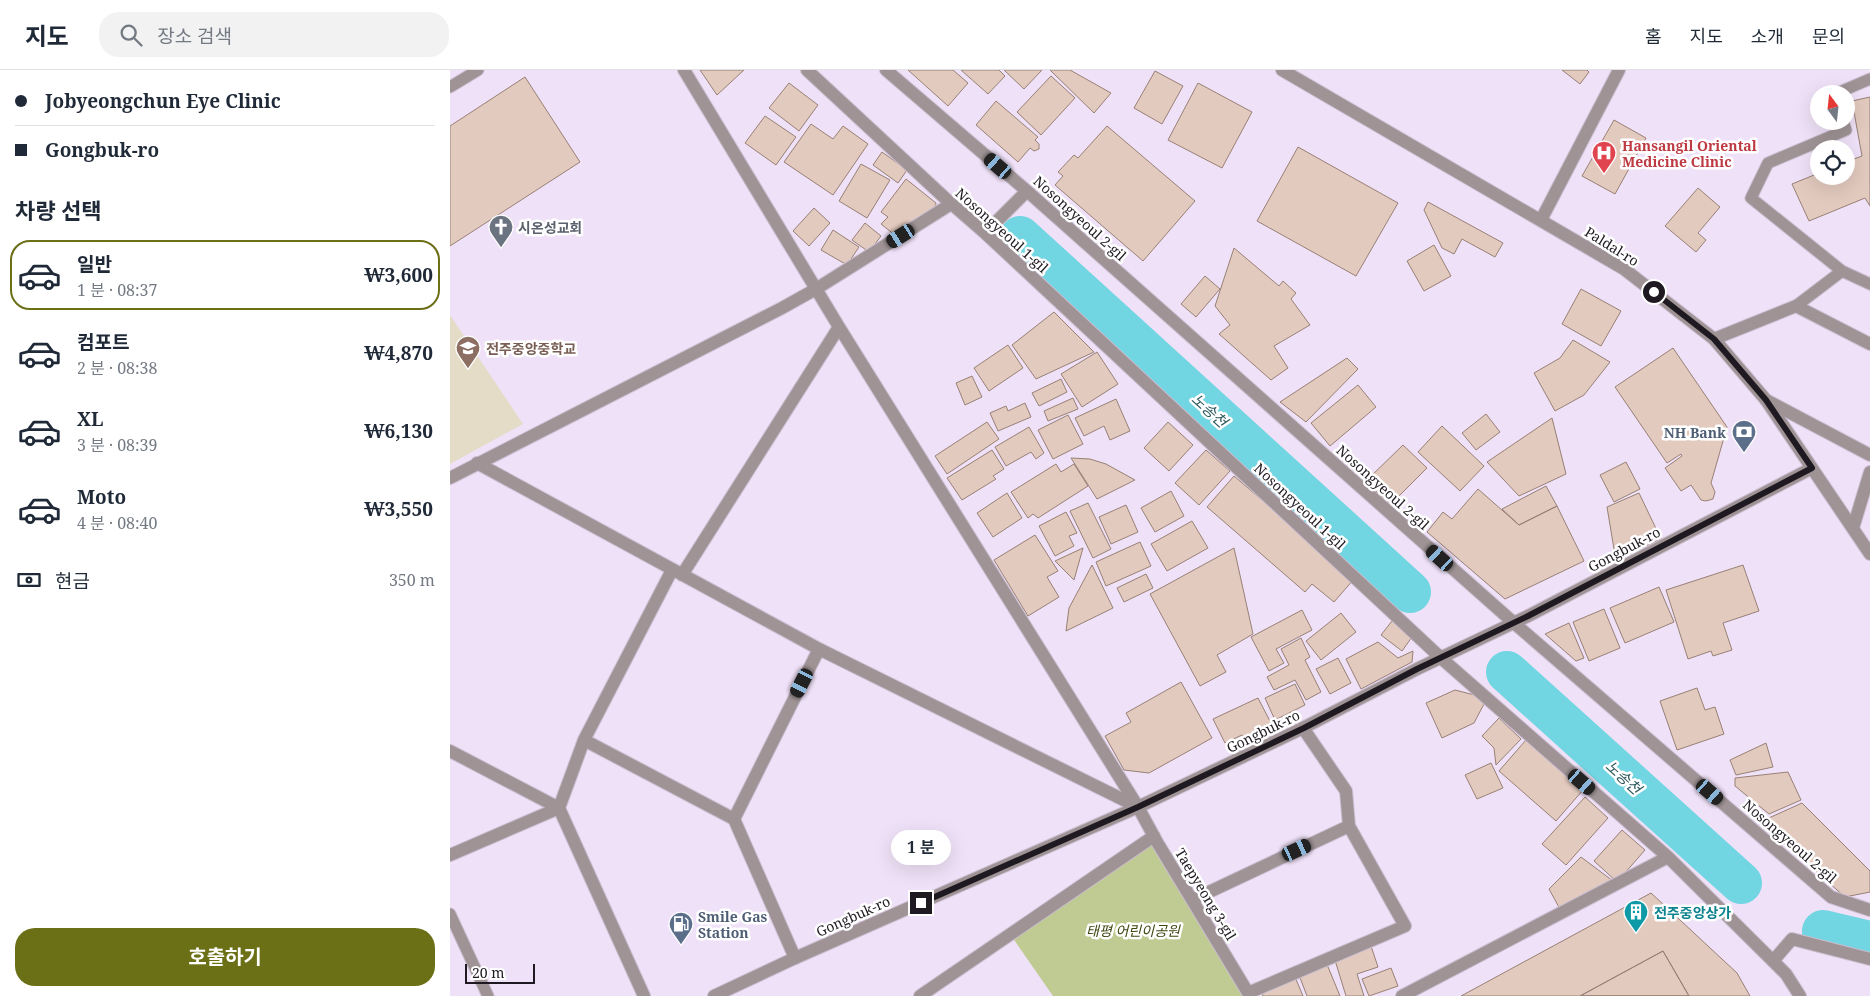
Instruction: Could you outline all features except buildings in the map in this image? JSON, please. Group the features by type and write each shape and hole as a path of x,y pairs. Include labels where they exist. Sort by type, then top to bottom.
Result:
{"street":[{"name":"Taepyeong 3-gil","path":"684,70 816,289 1138,807 1249,995"},
{"name":"Nosongyeoul 1-gil","path":"807,70 1441,658 1668,857 1786,974 1800,996"},
{"name":"Nosongyeoul 2-gil","path":"886,70 1027,191 1514,623 1831,897 1870,910"},
{"name":"Paldal-ro","path":"1282,70 1624,269 1714,339 1766,400 1870,554"},
{"path":"1541,220 1619,70"},
{"path":"986,234 1027,191"},
{"path":"450,478 782,308 816,289 952,204"},
{"path":"1714,339 1796,306 1870,344"},
{"path":"450,855 559,808 584,740 677,573 840,327"},
{"path":"1766,400 1870,455"},
{"path":"477,463 677,573 819,648 1138,807"},
{"name":"Gongbuk-ro","path":"714,996 795,958 1138,807 1304,728 1417,669 1514,623 1812,468"},
{"path":"1853,528 1870,472"},
{"path":"734,820 819,648"},
{"path":"1249,995 1405,926 1349,826 1346,791 1304,728"},
{"path":"584,740 734,820 795,958"},
{"path":"450,751 559,808 644,996"},
{"path":"1192,900 1349,826"},
{"path":"920,996 1154,836"},
{"path":"1402,996 1668,857"},
{"path":"1773,961 1792,940 1870,959"}],"lane":[{"path":"450,87 478,70"},
{"path":"1855,85 1870,79"},
{"path":"1846,130 1768,162 1751,198 1842,271 1870,284"},
{"path":"1796,306 1842,271"},
{"path":"450,914 488,996"}],"shaded area":[{"name":"전주중앙중학교","path":"450,315 523,424 450,464"}],"green space":[{"name":"태평 어린이공원","path":"1154,836 1250,996 1053,996 1010,934"}],"waterway":[{"name":"노송천","path":"1010,228 1020,237"},
{"name":"노송천","path":"1020,237 1410,592"},
{"name":"노송천","path":"1507,672 1741,883"},
{"name":"노송천","path":"1823,931 1870,942"}],"place":[{"name":"Hansangil Oriental Medicine Clinic","path":"1604,174"},
{"name":"시온성교회","path":"501,248"},
{"name":"전주중앙중학교","path":"468,369"},
{"name":"NH Bank","path":"1744,453"},
{"name":"전주중앙상가","path":"1636,933"},
{"name":"Smile Gas Station","path":"681,945"}],"route":[{"path":"921,903 1138,807 1304,728 1417,669 1528,616 1812,468 1766,400 1714,339 1654,292"}]}
